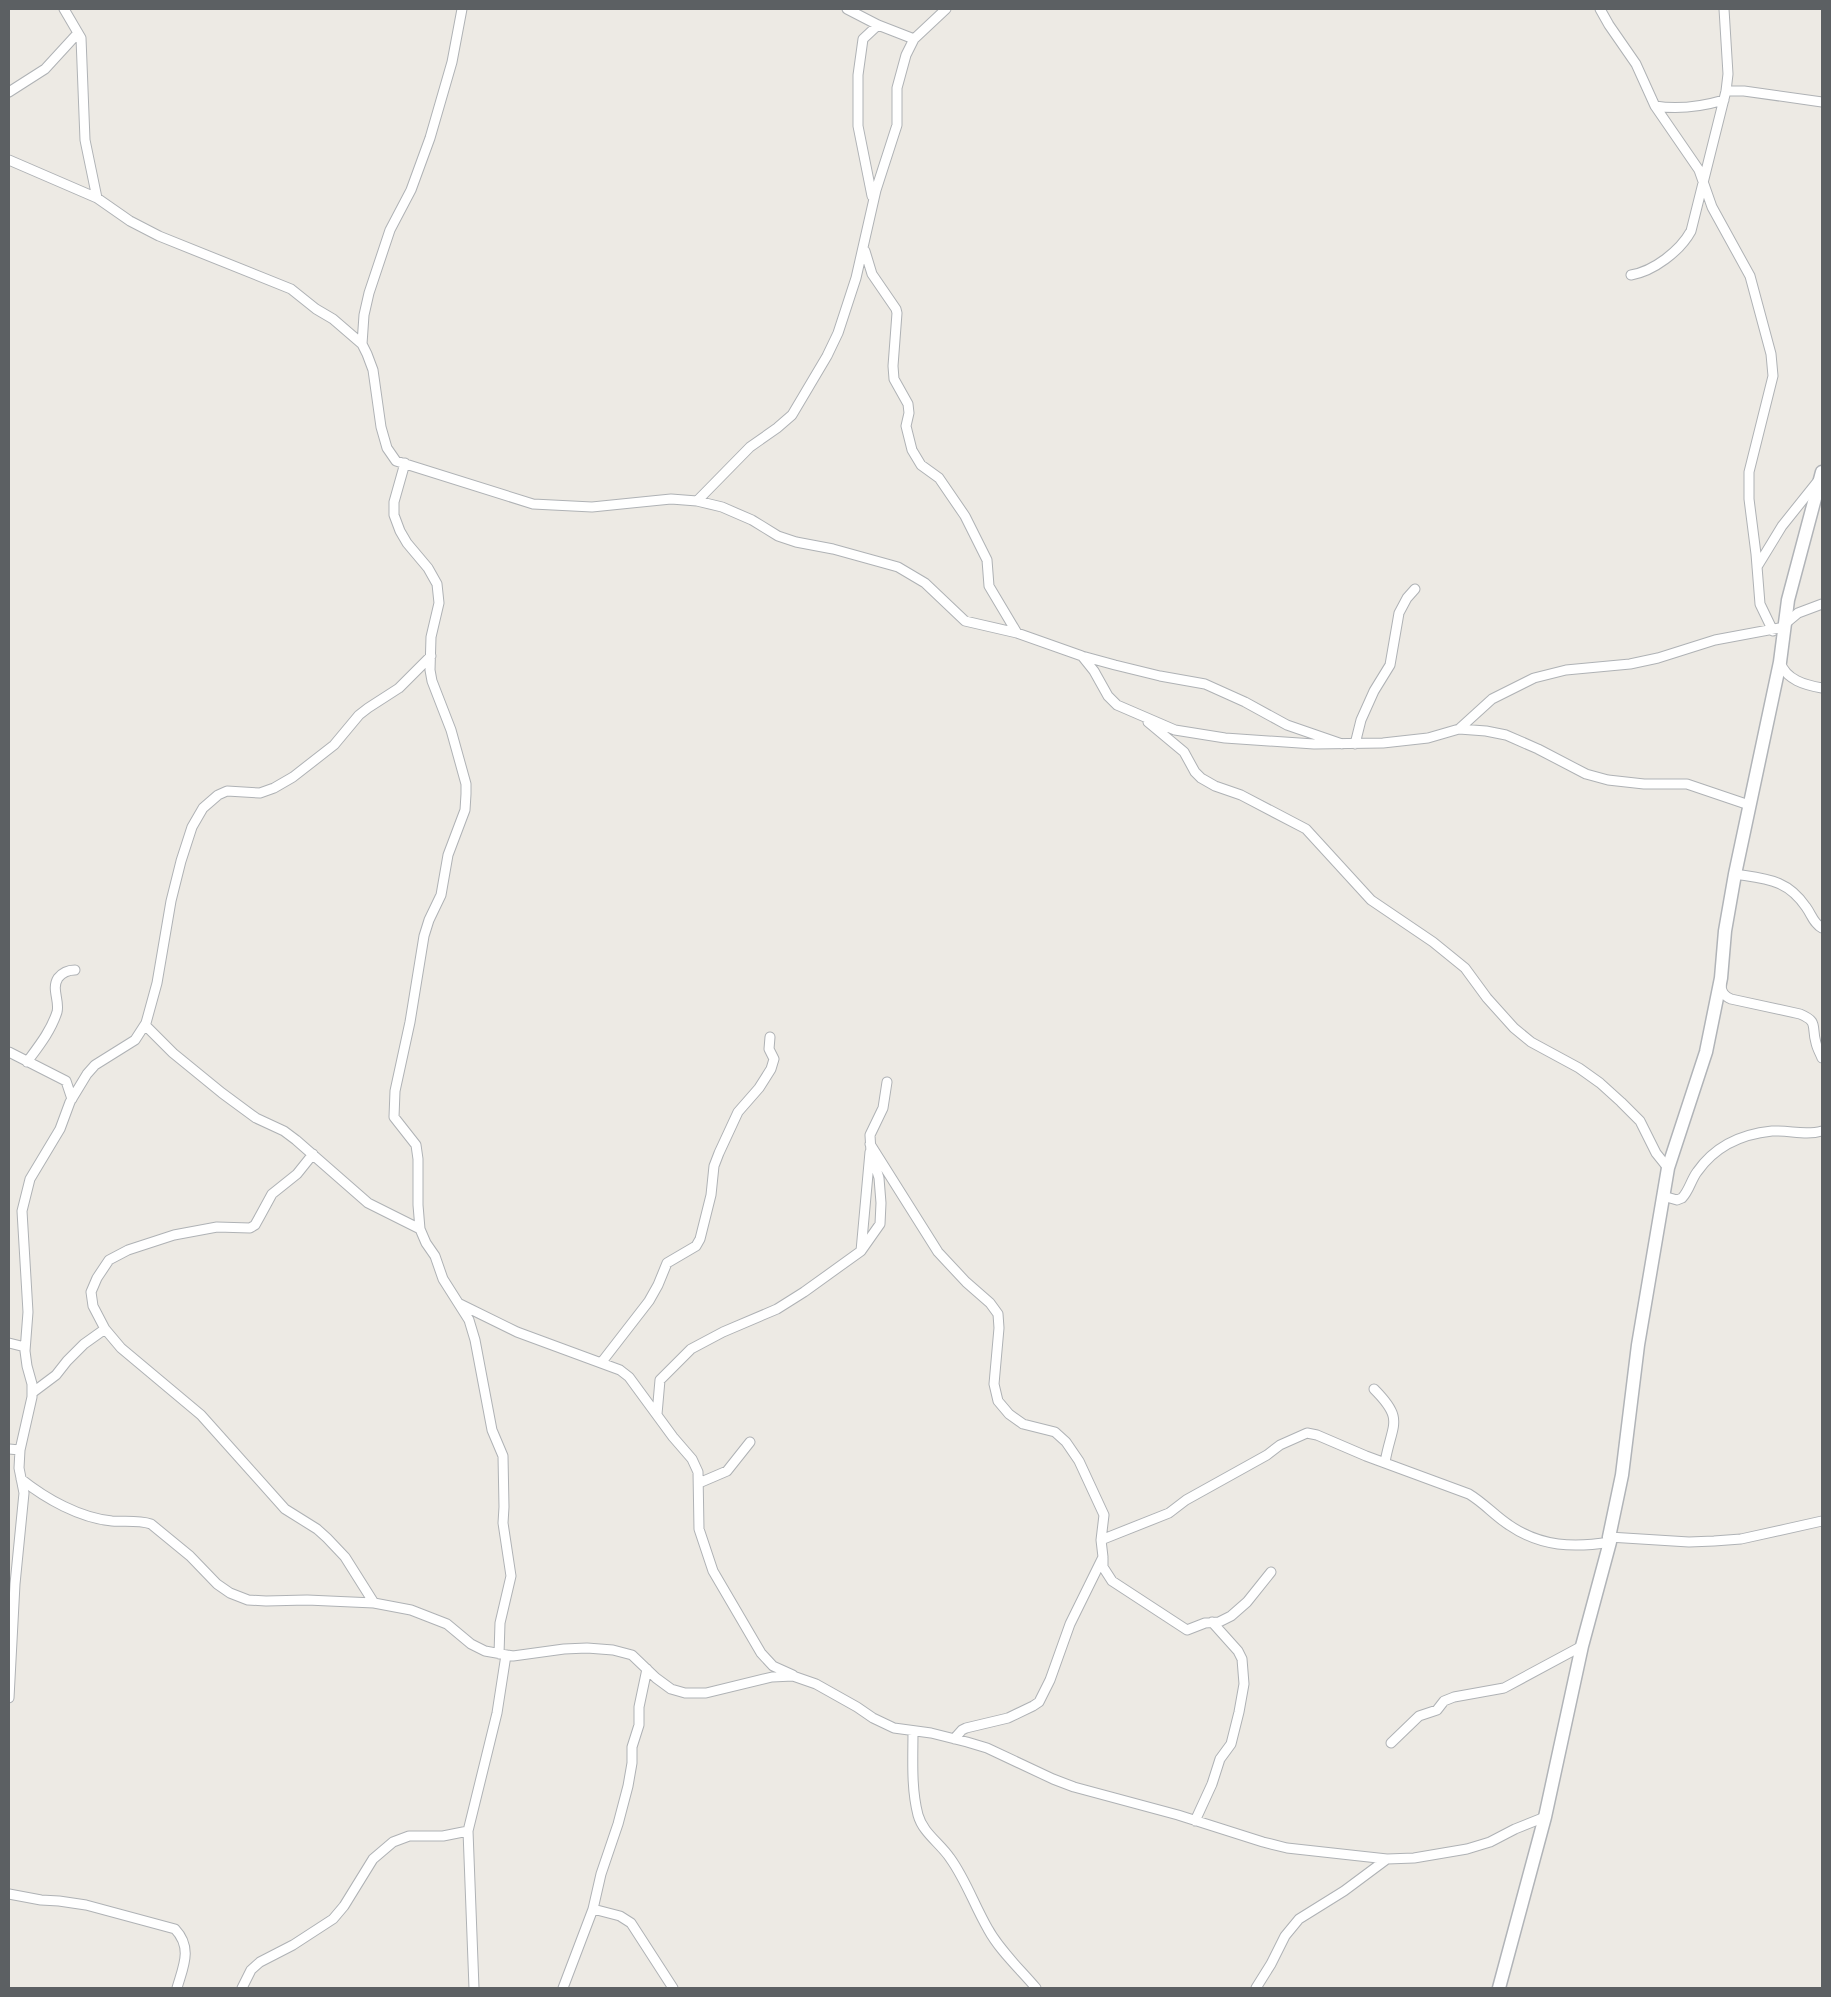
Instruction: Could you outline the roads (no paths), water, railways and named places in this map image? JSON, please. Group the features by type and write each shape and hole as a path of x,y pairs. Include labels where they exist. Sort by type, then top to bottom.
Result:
{"street":[{"path":"64,9 81,38 85,140 97,198"},
{"path":"362,344 364,315 369,293 390,230 411,190 430,138 452,62 462,9 455,9"},
{"path":"847,9 878,25 914,38"},
{"path":"697,501 750,447 777,428 792,414 801,402 827,356 838,333 864,246 872,204 897,125 896,88 906,55 914,38 946,9"},
{"path":"1600,9 1636,64 1655,106 1694,162 1704,180 1712,207 1750,276 1762,314 1773,365 1773,376 1750,472 1749,499 1760,604 1781,627"},
{"path":"1631,275 1648,270 1687,239 1691,231 1725,95 1728,74 1724,9"},
{"path":"872,204 871,188 858,126 858,75 863,39 878,25"},
{"path":"9,92 45,69 78,33"},
{"path":"1655,106 1699,107 1725,95 1744,91 1822,102"},
{"path":"9,160 97,198 130,221 159,236 291,289 316,310 333,319 362,344 373,370 381,427 387,448 396,461 533,504 592,507 671,498 697,501 722,507 752,520 778,536 796,542 848,552 898,567 925,583 965,621 1017,633 1082,656 1160,676 1205,684 1245,702 1287,725 1342,744"},
{"path":"864,246 872,274 897,313 893,366 894,379 908,404 909,414 906,426 912,450 921,465 939,478 966,516 987,560 989,586 1017,633"},
{"path":"405,464 394,502 394,515 404,537 428,568 437,584 439,603 431,637 432,681 451,730 466,784 466,800 448,855 441,895 429,920 424,936 410,1022 395,1091 394,1117 416,1145 420,1229 426,1243 435,1256 442,1279 469,1320 475,1340 492,1430 503,1456 503,1523 511,1576 500,1623 503,1655 497,1713 468,1831 474,1988"},
{"path":"1757,567 1782,526 1822,474"},
{"path":"1822,474 1781,627 1780,662 1734,874 1725,931 1721,978 1721,990 1731,999 1800,1014 1809,1018 1814,1024 1815,1042 1822,1058"},
{"path":"1355,744 1361,720 1374,691 1390,664 1399,613 1407,598 1415,589"},
{"path":"1459,729 1492,699 1534,678 1566,670 1630,664 1658,658 1715,640 1781,627 1798,613 1822,604"},
{"path":"9,1698 15,1584 24,1493 19,1468 20,1450 32,1393 25,1347 28,1312 22,1211 30,1179 60,1129 72,1099 87,1074 95,1065 135,1040 145,1026 151,1011 171,901 181,861 192,827 203,808 218,795 227,791 260,793 274,788 293,777 334,745 359,715 399,688 431,656"},
{"path":"1082,656 1094,671 1108,696 1117,705 1175,730 1225,738 1342,744 1407,741 1428,738 1459,729 1486,731 1506,735 1586,774 1608,780 1644,784 1687,784 1749,805"},
{"path":"1780,662 1783,672 1791,678 1810,686 1822,688"},
{"path":"1138,714 1184,752 1195,772 1201,778 1306,829 1371,900 1433,942 1464,968 1487,998 1514,1028 1531,1042 1579,1068 1600,1083 1621,1102 1640,1121 1656,1153 1668,1168"},
{"path":"1734,874 1783,884 1797,894 1814,922 1822,928"},
{"path":"27,1062 45,1036 57,1012 58,1005 55,985 57,979 64,972 74,970"},
{"path":"1499,1988 1545,1817 1582,1646 1610,1539 1622,1475 1638,1345 1668,1168 1706,1052 1721,978"},
{"path":"145,1026 173,1053 222,1093 256,1118 284,1131 368,1203 420,1229"},
{"path":"601,1363 649,1301 667,1263 696,1246 700,1239 711,1195 714,1166 719,1153 738,1112 759,1088 771,1068 774,1059 769,1049 770,1038"},
{"path":"9,1052 66,1082 72,1099"},
{"path":"861,1251 870,1135 883,1108 887,1082"},
{"path":"1664,1196 1677,1200 1682,1198 1703,1164 1722,1146 1734,1140 1771,1131 1813,1134 1822,1131"},
{"path":"657,1414 660,1380 691,1349 723,1332 777,1309 861,1251 880,1224 879,1178 870,1148"},
{"path":"870,1148 938,1252 966,1282 990,1303 998,1314 999,1328 994,1384 998,1401 1009,1414 1023,1424 1054,1432 1074,1451 1104,1515 1101,1540 1103,1567 1112,1581 1185,1629 1219,1622 1231,1616 1247,1602 1271,1572"},
{"path":"313,1154 298,1174 272,1194 257,1221 250,1228 217,1227 174,1235 128,1250 110,1260 96,1278 92,1292 92,1306 105,1329 121,1348 201,1415 286,1509 317,1529 327,1538 345,1557 374,1603"},
{"path":"460,1304 517,1332 620,1370 629,1377 673,1437 692,1459 698,1472 699,1529 713,1572 761,1653 773,1666 793,1676 816,1684 857,1707 882,1724 987,1748 1053,1780 1287,1848 1387,1859 1414,1858 1467,1849 1490,1842 1514,1829 1545,1817"},
{"path":"32,1393 56,1375 84,1344 105,1329"},
{"path":"9,1342 25,1347"},
{"path":"1374,1389 1388,1403 1394,1415 1395,1422 1385,1462"},
{"path":"1101,1540 1169,1512 1186,1500 1280,1446 1307,1434 1317,1435 1469,1494 1482,1502 1508,1525 1540,1540 1577,1546 1610,1539 1714,1541 1741,1539 1822,1521"},
{"path":"699,1483 727,1471 750,1442"},
{"path":"9,1449 20,1450"},
{"path":"21,1479 34,1489 73,1510 111,1520 151,1524 190,1556 217,1584 230,1593 248,1600 374,1603 411,1610 446,1624 471,1644 485,1651 503,1655 513,1656 564,1648 613,1650 632,1655 671,1689 692,1694 706,1693 772,1677 793,1676"},
{"path":"954,1739 966,1728 1008,1718 1039,1702 1050,1680 1070,1624 1103,1557"},
{"path":"1195,1821 1212,1784 1220,1759 1231,1744 1244,1684 1242,1659 1238,1651 1212,1622"},
{"path":"1390,1743 1419,1716 1438,1710 1444,1701 1454,1697 1504,1688 1582,1646"},
{"path":"563,1988 593,1909 600,1874 618,1824 628,1786 632,1763 632,1747 639,1725 639,1708 647,1669"},
{"path":"913,1731 914,1781 921,1822 949,1855 988,1929 1036,1988"},
{"path":"242,1988 251,1970 260,1962 294,1945 333,1919 344,1906 373,1859 393,1842 409,1836 443,1836 468,1831"},
{"path":"1256,1988 1271,1964 1284,1936 1299,1919 1344,1891 1387,1859"},
{"path":"9,1894 86,1905 175,1930 182,1936 186,1951 185,1963 177,1988"},
{"path":"593,1909 620,1916 631,1924 673,1988"}]}
